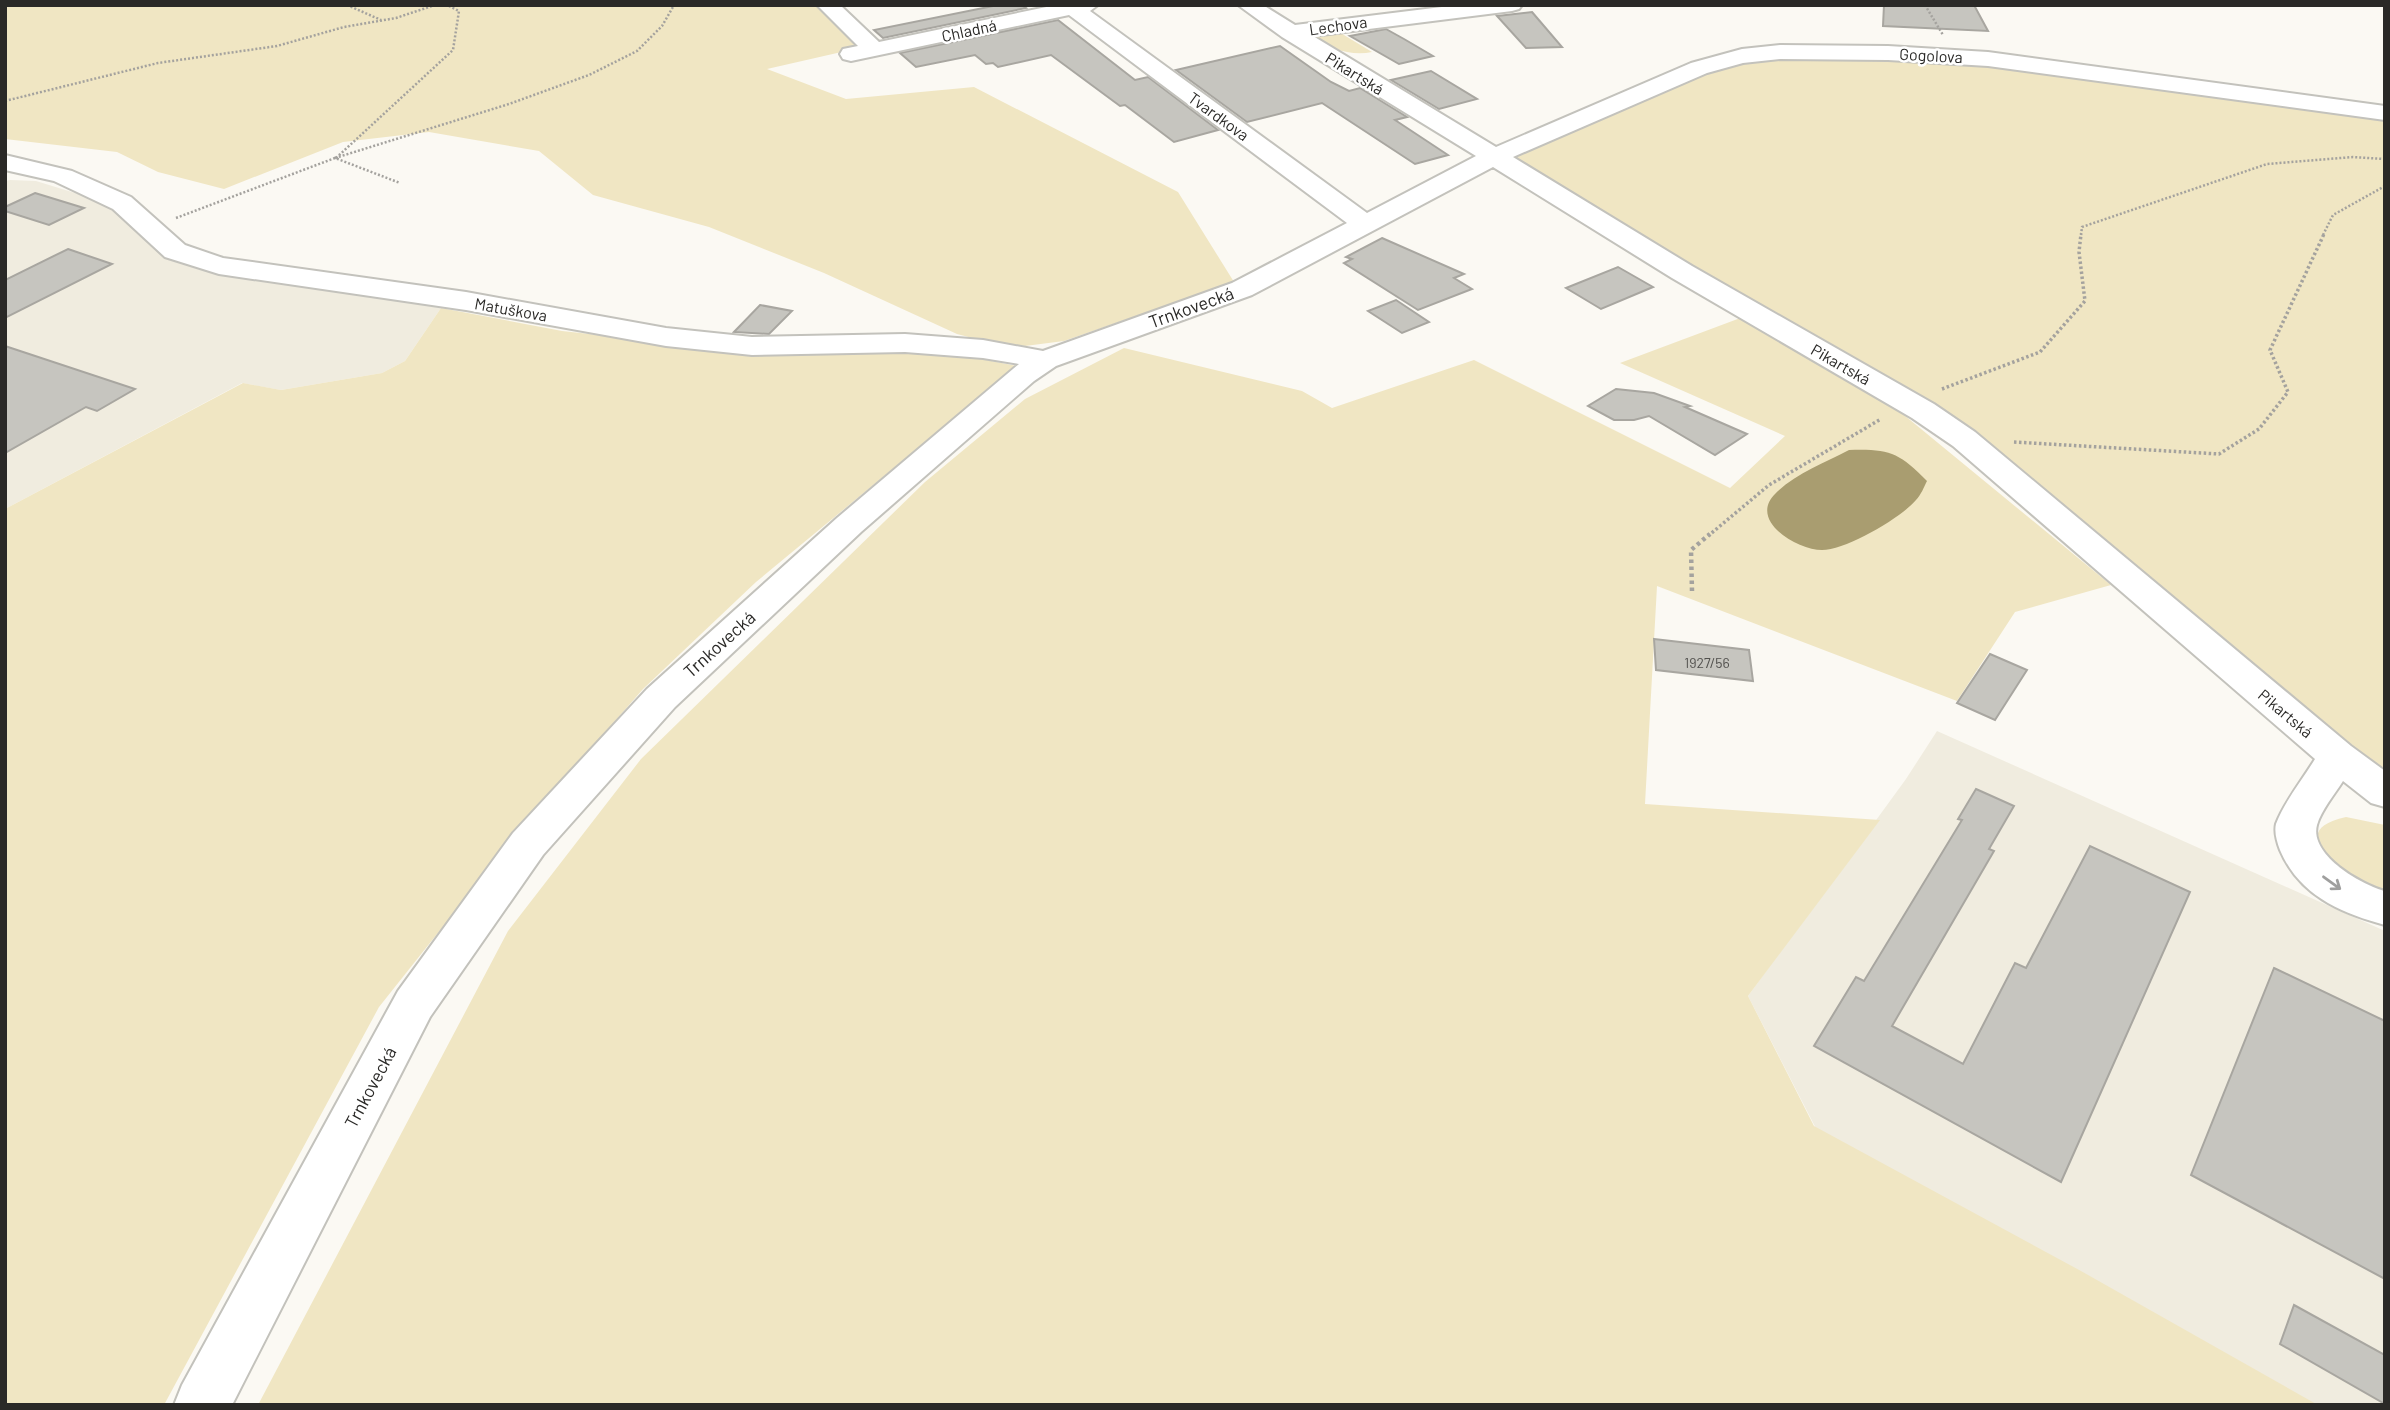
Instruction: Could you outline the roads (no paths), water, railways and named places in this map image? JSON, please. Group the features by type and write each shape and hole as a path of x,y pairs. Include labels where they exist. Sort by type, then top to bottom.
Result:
{"street":[{"path":"827,5 874,49"},
{"name":"Pikartská","path":"1248,5 1682,272 1908,402 1964,439 2337,756 2385,792"},
{"name":"Lechova","path":"1290,32 1512,5"},
{"name":"Chladná","path":"851,54 1080,7"},
{"name":"Tvardkova","path":"1080,7 1366,225"},
{"name":"Gogolova","path":"1493,157 1708,65 1742,55 1768,53 1899,54 1988,59 2385,113"},
{"name":"Trnkovecká","path":"202,1405 414,1004 528,844 661,698 849,525 1023,375 1045,360 1242,289 1493,157"},
{"name":"Matuškova","path":"5,162 63,176 122,203 175,251 219,266 466,301 666,337 752,346 905,343 983,349 1045,360"},
{"path":"2337,756 2297,826 2296,839 2302,854 2315,870 2333,885 2354,898 2385,908"}]}
